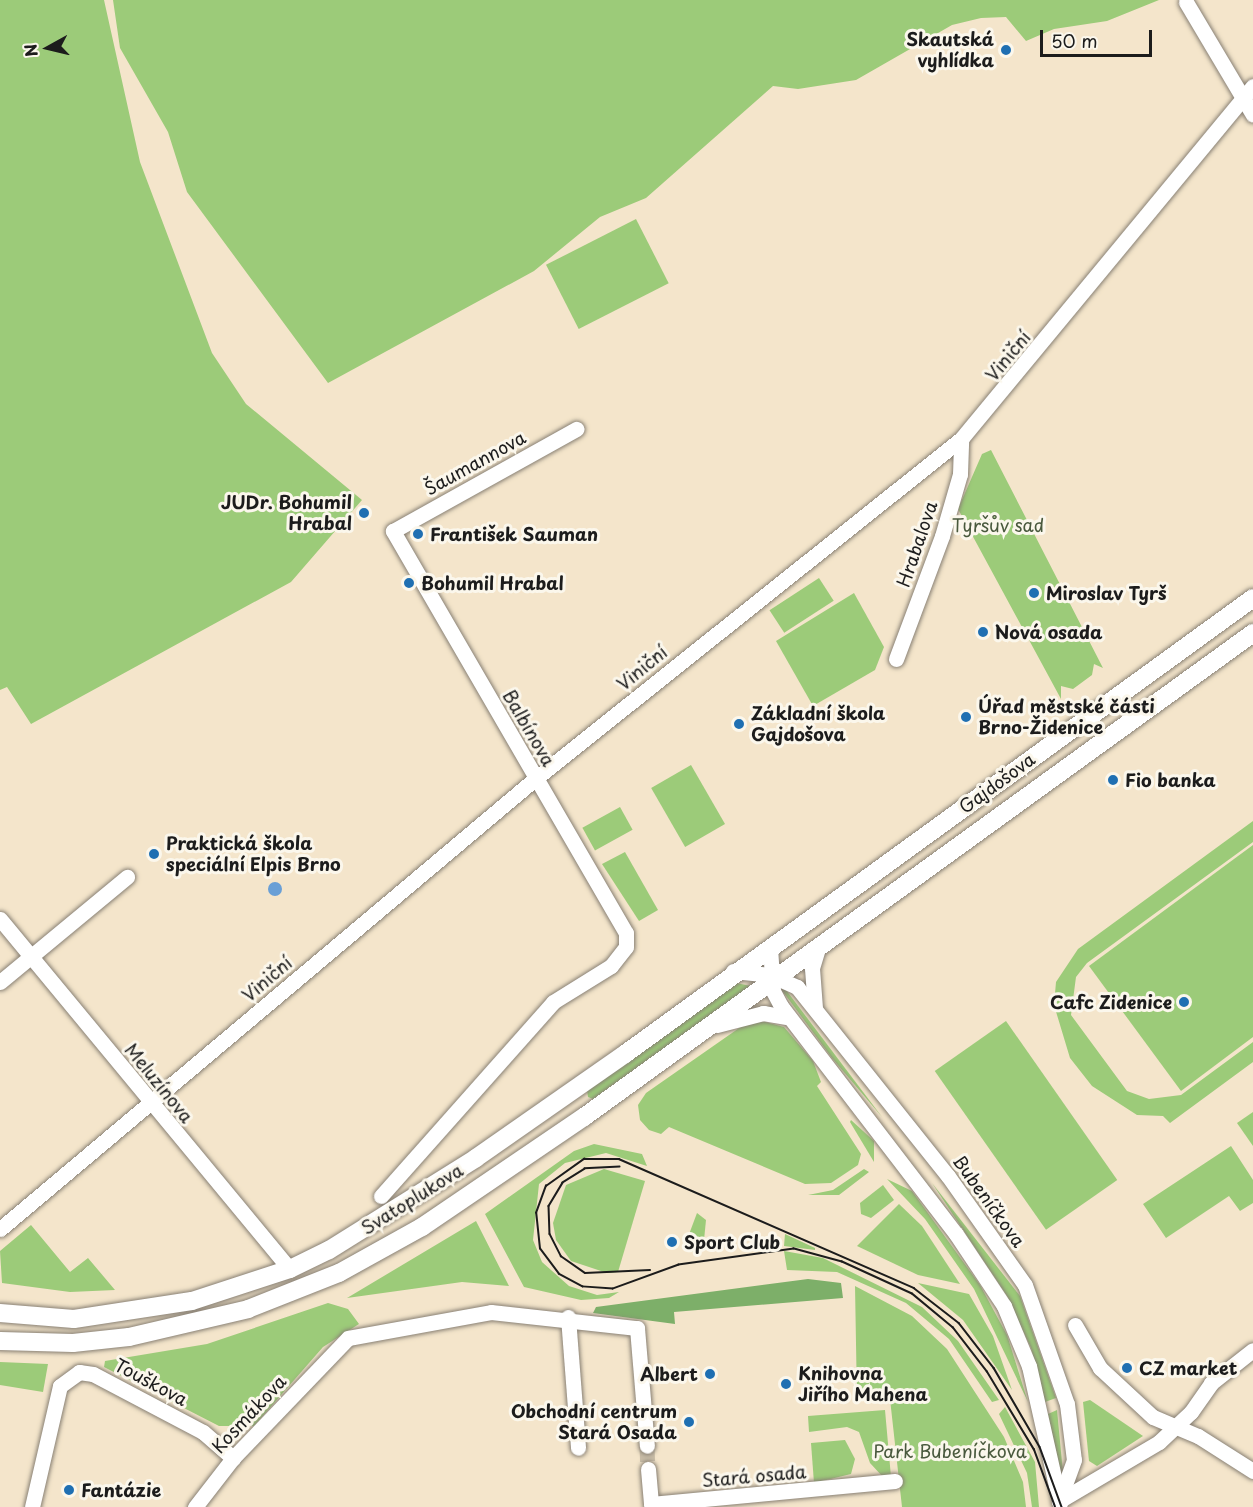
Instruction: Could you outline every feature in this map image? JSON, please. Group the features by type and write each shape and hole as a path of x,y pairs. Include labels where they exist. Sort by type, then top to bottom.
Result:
{"main road":[{"name":"Gajdošova","path":"770,948 1253,598"},
{"name":"Gajdošova","path":"772,977 818,948 1253,633"},
{"name":"Svatoplukova","path":"0,1313 74,1319 125,1314 192,1301 290,1269 476,1158 732,971 770,948"},
{"name":"Svatoplukova","path":"0,1341 73,1343 129,1337 215,1318 305,1289 482,1188 705,1030 772,977"}],"street":[{"path":"1186,2 1253,116"},
{"name":"Viniční","path":"0,1229 536,778 961,440 1253,86"},
{"name":"Šaumannova","path":"393,531 576,429"},
{"name":"Hrabalova","path":"896,659 942,536 960,474 961,440"},
{"name":"Balbínova","path":"393,531 626,933 626,947"},
{"path":"0,982 127,877"},
{"name":"Meluzínova","path":"0,919 290,1269"},
{"name":"Svatoplukova","path":"381,1196 554,1002 611,966 626,947"},
{"path":"770,948 772,977 790,1018 956,1234 1004,1306 1029,1366 1060,1504 1177,1428 1211,1383 1253,1350"},
{"path":"815,1008 812,968 818,948"},
{"name":"Bubeníčkova","path":"732,971 772,977 797,987 948,1176 1034,1301 1060,1376 1070,1427 1074,1460 1060,1504"},
{"path":"705,1030 764,1013 790,1018"},
{"name":"Kosmákova","path":"195,1507 233,1458 260,1434 333,1348 367,1330 490,1312 568,1317"},
{"path":"578,1448 568,1317 637,1328 647,1446"},
{"path":"1075,1325 1110,1378 1153,1417 1253,1471"},
{"name":"Touškova","path":"32,1507 60,1386 79,1372 93,1374 203,1432 233,1458"},
{"name":"Stará osada","path":"648,1469 651,1504 894,1481"}],"green space":[{"path":"0,0 104,0 140,162 212,353 246,404 362,500 291,582 31,724 7,687 0,690"},
{"path":"113,0 1159,0 1107,21 1054,29 1026,41 1006,17 981,18 952,25 856,80 798,89 773,86 646,198 600,217 534,271 328,383 187,192 168,132 120,48"},
{"path":"636,219 669,283 579,329 546,265"},
{"name":"Tyršův sad","path":"991,450 1103,668 1094,664 1092,675 1073,689 1061,686 1061,699 958,509 982,454"},
{"path":"819,578 834,601 784,633 770,610"},
{"path":"854,593 884,647 875,670 813,706 776,641"},
{"path":"691,765 725,824 685,847 651,788"},
{"path":"620,807 633,830 595,851 582,828"},
{"path":"1253,821 1253,842 1087,963 1076,977 1071,1015 1127,1091 1149,1099 1181,1095 1253,1042 1253,1062 1170,1123 1163,1116 1137,1115 1092,1086 1070,1058 1054,1005 1056,982 1078,949"},
{"name":"Cafc Zidenice","path":"1253,845 1253,1037 1181,1091 1089,966"},
{"path":"625,852 658,910 639,921 602,864"},
{"path":"736,983 751,986 593,1099 588,1097 587,1090"},
{"path":"781,989 786,990 882,1117 832,1058"},
{"path":"762,1021 784,1027 813,1061 821,1082 817,1086 861,1154 858,1165 831,1183 805,1184 669,1127 661,1134 649,1130 640,1120 638,1105 646,1093 742,1026"},
{"path":"1006,1021 1117,1180 1046,1230 935,1071"},
{"path":"1253,1112 1253,1146 1237,1123"},
{"path":"851,1120 874,1141 874,1162 850,1122"},
{"path":"594,1144 642,1154 647,1166 606,1153 565,1163 539,1184 533,1240 542,1262 569,1286 597,1295 619,1292 609,1298 581,1300 524,1287 485,1214 574,1151"},
{"path":"1231,1146 1253,1180 1253,1203 1240,1211 1229,1196 1166,1238 1143,1204"},
{"path":"604,1169 645,1181 618,1272 607,1273 571,1261 556,1240 553,1223 566,1185"},
{"path":"864,1169 869,1172 839,1195 808,1195 833,1190"},
{"path":"887,1179 912,1191 980,1285 1007,1335 1028,1402 974,1289 925,1219"},
{"path":"932,1183 1020,1296 1056,1398 1045,1402 1031,1348 1007,1296"},
{"path":"883,1185 894,1200 871,1218 861,1214 860,1203"},
{"path":"899,1204 922,1226 960,1284 918,1275 857,1246"},
{"path":"697,1213 706,1220 703,1250 690,1252 685,1245"},
{"path":"476,1221 509,1286 462,1282 347,1298"},
{"path":"31,1225 70,1272 88,1258 115,1290 70,1292 2,1283 0,1251"},
{"path":"785,1234 815,1248 815,1250 784,1246"},
{"path":"784,1251 823,1258 922,1307 958,1341 999,1400 992,1402 949,1339 906,1303 837,1272 787,1270"},
{"path":"808,1279 841,1283 843,1298 674,1312 675,1324 593,1313 596,1307"},
{"path":"918,1283 969,1294 993,1336 1012,1390 963,1320"},
{"name":"Park Bubeníčkova","path":"855,1286 912,1316 947,1349 1004,1437 1023,1482 1026,1507 902,1507 890,1399 857,1401"},
{"path":"328,1303 348,1309 359,1324 323,1347 254,1426 219,1426 104,1367 105,1361 207,1344"},
{"path":"0,1362 48,1364 43,1392 0,1385"},
{"path":"1090,1400 1143,1436 1097,1466 1089,1461 1083,1402"},
{"path":"1005,1407 1035,1462 1039,1507 1032,1507 1027,1473 999,1414"},
{"path":"885,1410 891,1477 883,1477 870,1463 859,1432 847,1427 809,1432 808,1416"},
{"path":"1057,1410 1063,1473 1061,1476 1048,1414"},
{"path":"845,1440 855,1459 851,1474 814,1483 811,1443"}],"water":[{"path":"275,882 280,884 282,889 280,894 275,896 270,894 268,889 270,884"}],"tunnel":[{"path":"647,1446 648,1469"}],"tram line":[{"path":"1055,1507 1034,1450 987,1372 953,1328 912,1294 842,1262 794,1249 679,1265 613,1289 583,1287 559,1274 540,1249 536,1213 546,1186 584,1159 619,1159 914,1288 959,1323 994,1368 1040,1447 1062,1507"},
{"path":"620,1167 585,1169 563,1183 549,1206 550,1234 561,1256 585,1273 650,1270"}],"place":[{"name":"Skautská vyhlídka","path":"1006,50"},
{"name":"JUDr. Bohumil Hrabal","path":"364,513"},
{"name":"František Sauman","path":"418,534"},
{"name":"Bohumil Hrabal","path":"409,583"},
{"name":"Miroslav Tyrš","path":"1034,593"},
{"name":"Nová osada","path":"983,632"},
{"name":"Úřad městské části Brno-Židenice","path":"966,717"},
{"name":"Základní škola Gajdošova","path":"739,724"},
{"name":"Fio banka","path":"1113,780"},
{"name":"Praktická škola speciální Elpis Brno","path":"154,854"},
{"name":"Cafc Zidenice","path":"1184,1002"},
{"name":"Sport Club","path":"672,1242"},
{"name":"CZ market","path":"1127,1368"},
{"name":"Albert","path":"710,1374"},
{"name":"Knihovna Jiřího Mahena","path":"786,1384"},
{"name":"Obchodní centrum Stará Osada","path":"689,1422"},
{"name":"Fantázie","path":"69,1490"}]}
